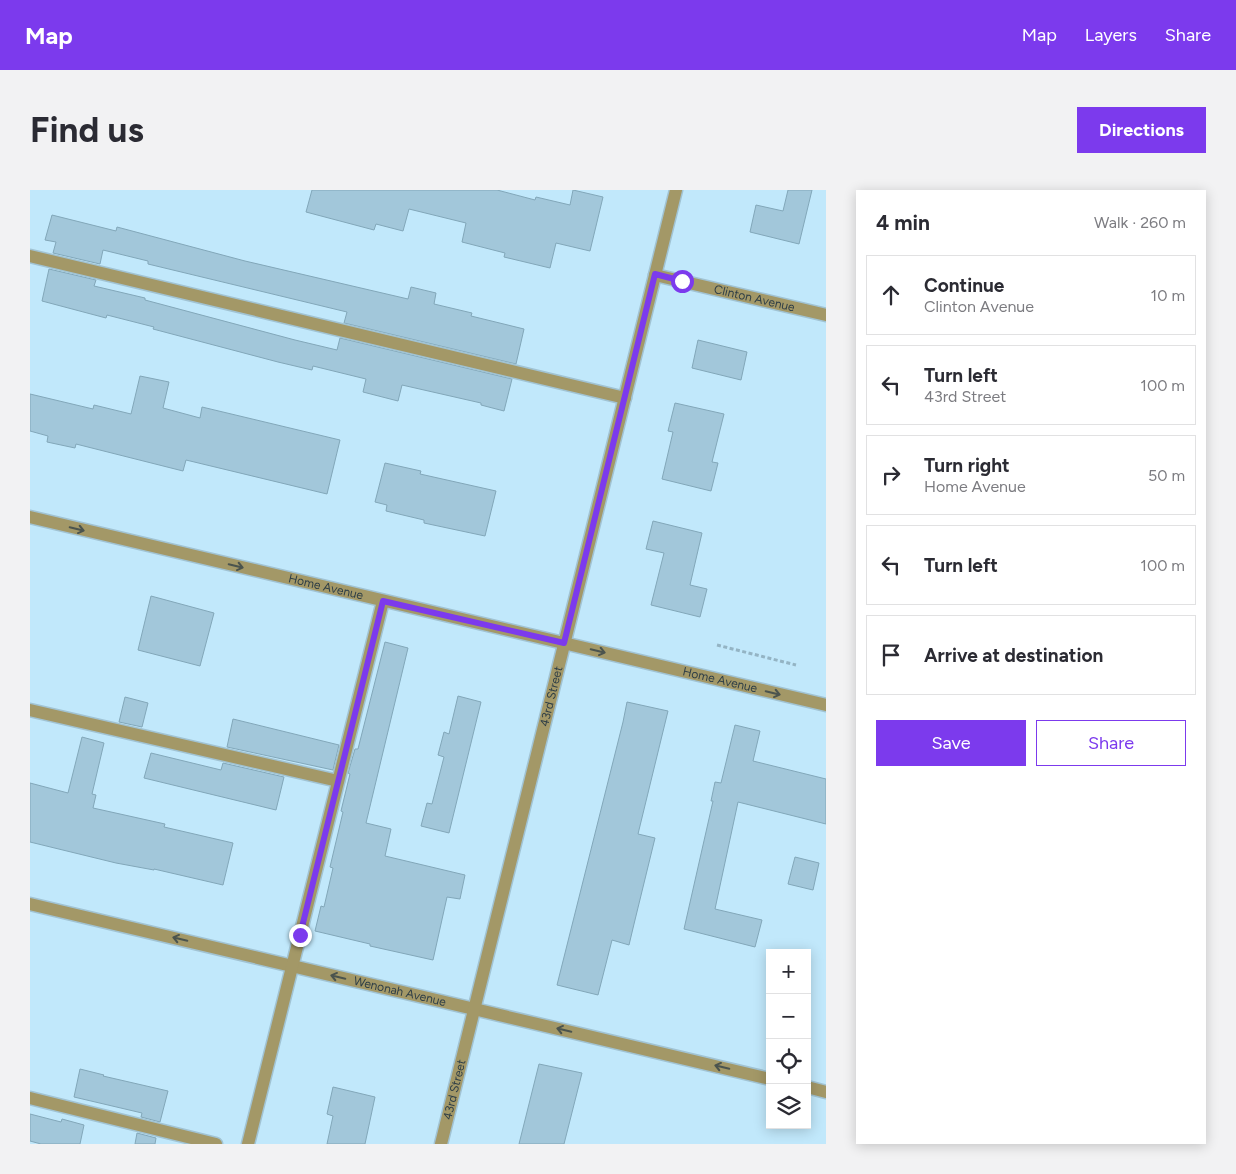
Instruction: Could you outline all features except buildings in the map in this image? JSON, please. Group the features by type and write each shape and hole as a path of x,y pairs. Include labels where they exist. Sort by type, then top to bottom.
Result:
{"street":[{"name":"43rd Street","path":"441,1144 676,190"},
{"path":"30,256 625,398"},
{"name":"Clinton Avenue","path":"655,274 826,315"},
{"name":"Home Avenue","path":"30,517 826,705"},
{"path":"248,1144 383,601"},
{"path":"30,710 338,782"},
{"name":"Wenonah Avenue","path":"30,904 766,1078"},
{"path":"811,1089 826,1092"},
{"path":"30,1098 216,1144"}],"path":[{"path":"717,645 796,665"}],"route":[{"path":"300,935 383,601 564,643 655,274 682,281"}]}
